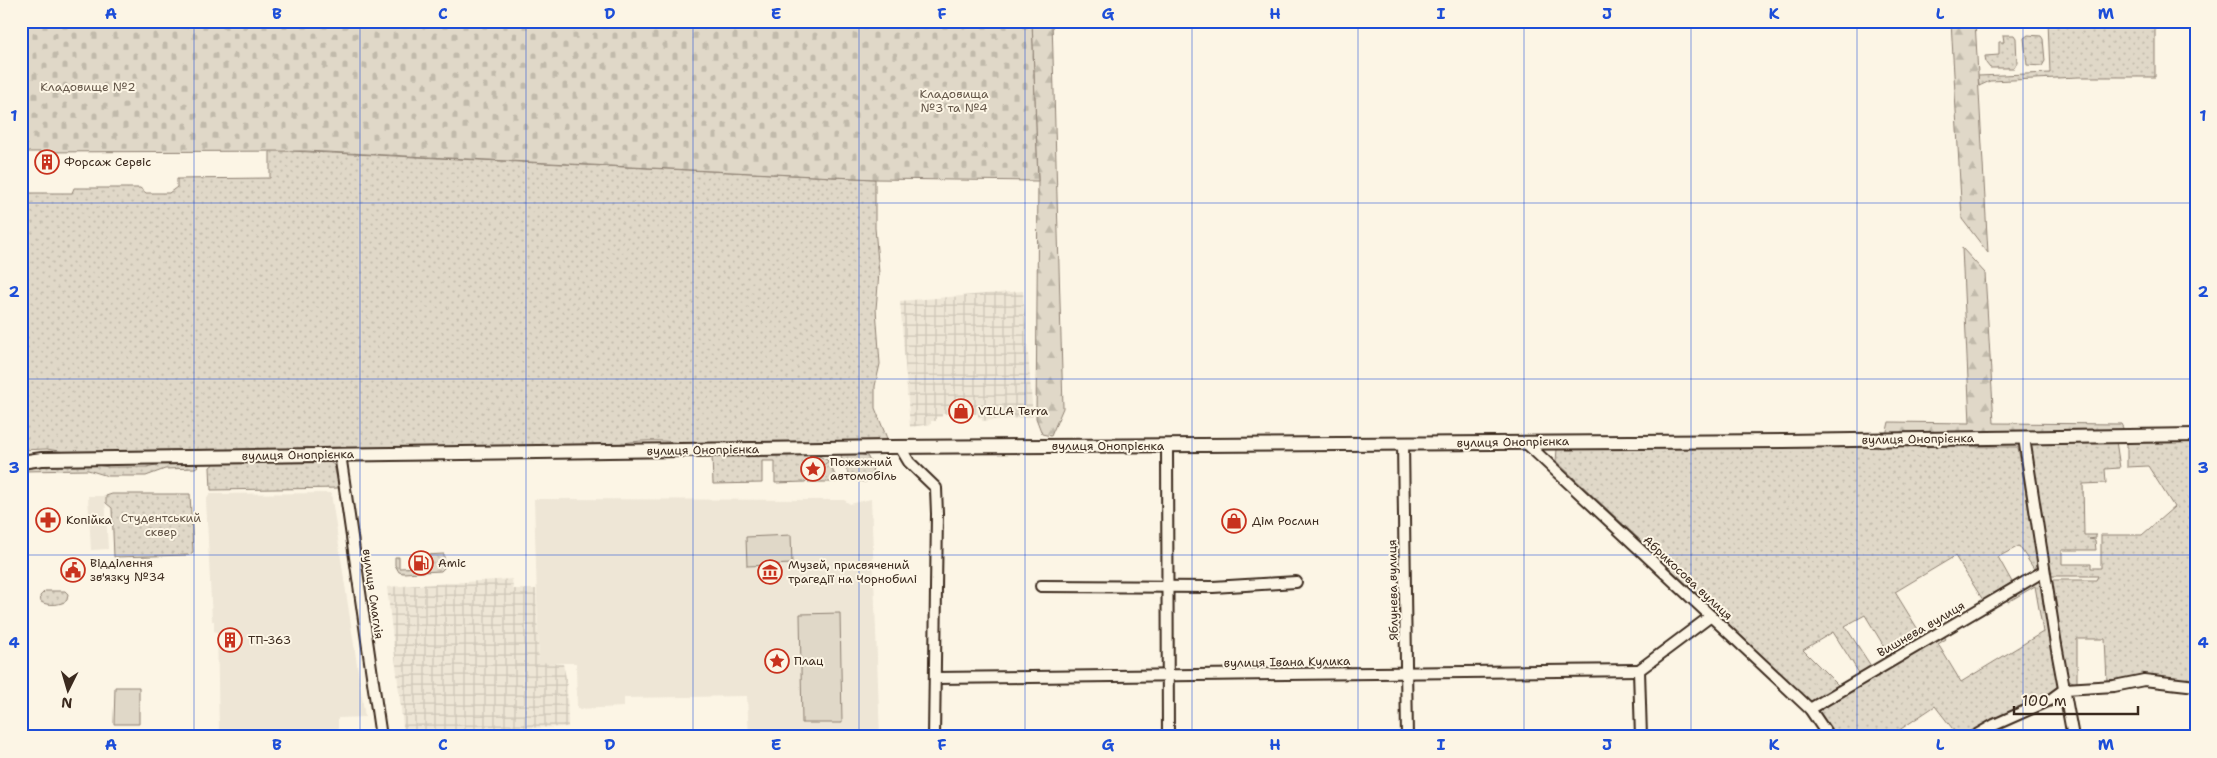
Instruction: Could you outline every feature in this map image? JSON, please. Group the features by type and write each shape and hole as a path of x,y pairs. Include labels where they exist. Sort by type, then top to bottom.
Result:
{"main road":[{"name":"вулиця Онопрієнка","path":"21,462 42,458 900,447 2196,436"},
{"path":"21,454 42,458"}],"street":[{"path":"2024,438 2044,571 2073,737"},
{"name":"Абрикосова вулиця","path":"1525,442 1810,709 1829,737"},
{"name":"Яблунева вулиця","path":"1404,444 1407,737"},
{"path":"1166,445 1168,737"},
{"path":"900,447 909,462 936,488 934,737"},
{"name":"вулиця Смаглія","path":"340,454 381,737"},
{"name":"Вишнева вулиця","path":"1810,709 2044,571"},
{"path":"1041,586 1167,587 1296,582"},
{"path":"1641,737 1639,670 1711,616"},
{"name":"вулиця Івана Кулика","path":"935,678 1639,670"},
{"path":"1973,737 1994,725 2050,700 2065,690 2120,685 2144,680 2196,686"}],"shaded area":[{"path":"1023,291 1033,417 982,421 978,414 942,414 942,417 936,417 936,421 931,421 931,424 910,427 900,301"},
{"path":"331,493 365,717 338,718 338,735 254,737 253,730 219,731 217,632 214,631 214,621 212,621 206,500 210,494"},
{"path":"88,496 105,496 108,549 91,550"},
{"path":"534,499 844,500 850,504 871,499 880,737 749,737 747,696 624,698 624,707 577,709 576,663 539,663"},
{"path":"512,579 513,589 536,589 539,662 563,664 567,682 568,727 480,729 470,732 404,735 387,587"}],"green space":[{"name":"Кладовища №3 та №4","path":"21,21 1032,21 1038,181 875,179 305,151 21,152"},
{"path":"1032,21 1052,21 1063,408 1051,436 1042,434 1036,418 1038,181"},
{"path":"1951,21 1975,21 1988,253 1962,219"},
{"path":"2048,21 2155,21 2155,77 2079,77 1990,81 1979,86 1978,76 2050,73"},
{"path":"2003,35 2014,35 2016,38 2017,63 2014,68 1990,68 1986,63 1985,56 1999,55 1999,42 2004,42"},
{"path":"2028,35 2041,36 2043,39 2045,61 2042,66 2027,65 2024,38"},
{"path":"270,150 875,179 875,228 879,273 876,309 880,364 875,386 875,408 888,441 686,444 649,441 612,445 70,453 47,449 21,450 21,192 72,193 74,188 140,188 146,193 169,193 177,187 177,179 270,178"},
{"path":"1962,248 1985,273 1994,423 2121,424 2124,430 1886,435 1889,422 1970,423"},
{"path":"2196,440 2196,682 2107,682 2105,639 2077,639 2077,684 2065,678 2051,580 2096,580 2098,576 2051,576 2048,570 2027,443 2116,441 2120,468 2105,469 2106,483 2083,484 2084,535 2096,535 2096,538 2089,539 2095,540 2096,550 2062,550 2062,564 2091,564 2091,568 2101,568 2101,535 2142,535 2174,507 2148,466 2127,467 2127,442"},
{"path":"1868,446 2018,447 2037,565 2034,569 2019,546 1998,557 2012,582 1983,600 1955,556 1895,592 1922,636 1890,656 1865,615 1845,626 1871,666 1859,673 1833,632 1803,650 1839,686 1812,702 1805,699 1724,619 1556,461 1557,449"},
{"path":"842,454 867,456 873,466 871,480 865,482 851,480 841,457"},
{"path":"817,455 829,461 821,467 816,463 805,473 810,478 805,482 775,483 775,461 762,461 762,483 713,484 712,456"},
{"path":"328,461 334,465 339,488 211,490 210,467 215,463"},
{"path":"829,462 838,482 808,482"},
{"path":"165,463 197,463 198,466 195,468 165,469 146,476 108,476 88,470 21,471 21,465 90,464 109,467 146,467"},
{"name":"Студентський сквер","path":"112,494 190,494 193,552 189,555 114,557 112,508 106,503 106,496"},
{"path":"791,535 792,564 747,566 746,537"},
{"path":"444,554 444,568 441,571 403,573 399,572 395,565 395,557 399,557 399,568 425,567 425,555"},
{"path":"2042,576 2060,685 2054,695 2019,709 1966,737 1959,737 1935,706 1889,737 1832,737 1818,714 1821,709 1942,633 1946,639 1938,644 1961,682 2043,632 2035,586 2008,602 2006,597"},
{"path":"45,591 65,591 68,594 67,600 59,604 41,602 40,596"},
{"path":"840,613 842,723 802,723 800,614"},
{"path":"115,687 139,687 139,724 114,724"}],"place":[{"name":"Форсаж Сервіс","path":"47,162"},
{"name":"VILLA Terra","path":"961,411"},
{"name":"Пожежний автомобіль","path":"813,469"},
{"name":"Копійка","path":"48,520"},
{"name":"Дім Рослин","path":"1234,521"},
{"name":"Amic","path":"421,563"},
{"name":"Відділення зв'язку №34","path":"73,570"},
{"name":"Музей, присвячений трагедії на Чорнобилі","path":"770,572"},
{"name":"ТП-363","path":"230,640"},
{"name":"Плац","path":"777,661"}],"park label":[{"name":"Кладовище №2","path":"88,87"}]}
